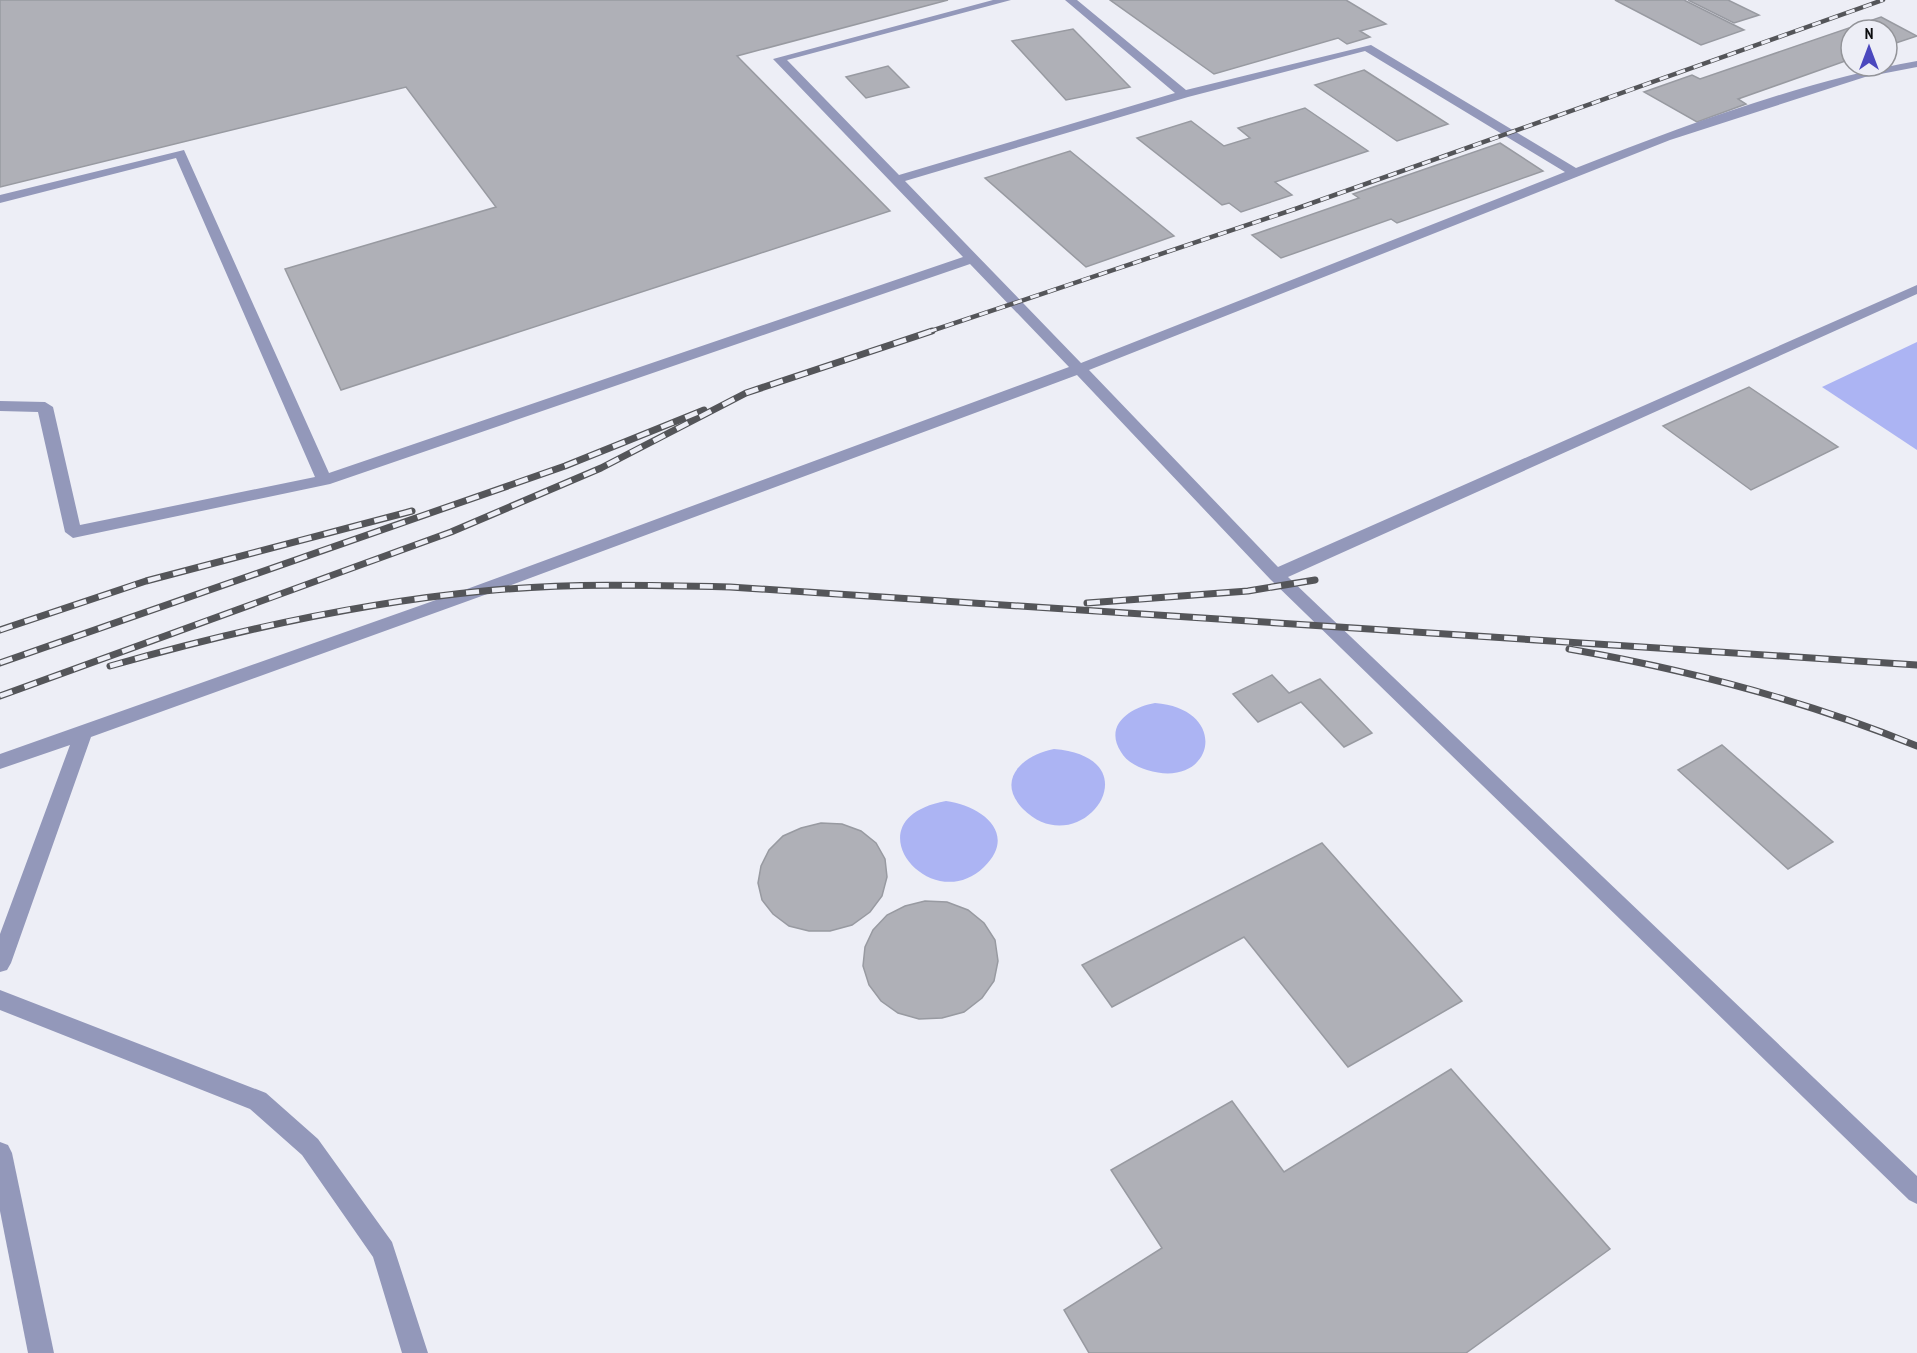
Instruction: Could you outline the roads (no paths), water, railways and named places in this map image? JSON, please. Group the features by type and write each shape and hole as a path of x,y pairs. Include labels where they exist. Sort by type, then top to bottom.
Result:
{"lane":[{"path":"1006,0 779,59 1276,575 1917,1192"},
{"path":"1070,0 1184,94"},
{"path":"896,180 1184,94 1367,47 1575,173"},
{"path":"0,762 473,593 1079,369 1666,137 1863,74 1917,64"},
{"path":"0,199 180,153 324,480"},
{"path":"0,406 45,407 73,532 324,480 972,259"},
{"path":"1276,575 1917,289"},
{"path":"0,963 84,731"},
{"path":"0,1000 258,1101 310,1147 383,1251 415,1353"},
{"path":"0,1153 41,1353"}],"water":[{"path":"1917,342 1917,450 1822,387"},
{"path":"1155,703 1180,708 1196,719 1204,732 1205,747 1199,760 1187,769 1170,773 1139,767 1126,758 1116,742 1115,733 1123,718 1137,708"},
{"path":"1054,749 1085,756 1101,770 1105,787 1099,804 1085,817 1067,825 1045,823 1023,809 1015,798 1012,788 1012,778 1024,762 1033,756"},
{"path":"946,801 971,808 991,823 996,832 998,843 994,855 984,867 963,880 942,881 923,874 908,860 901,844 903,826 917,811"}],"railway":[{"path":"928,332 1298,208 1883,0"},
{"path":"0,696 451,532 601,468 746,393 932,331"},
{"path":"0,663 565,466 704,410"},
{"path":"0,630 146,581 412,511"},
{"path":"1087,603 1248,591 1315,580"},
{"path":"110,666 249,630 389,603 515,588 607,585 730,587 1917,665"},
{"path":"1569,649 1614,657 1746,688 1832,714 1917,746"}]}
